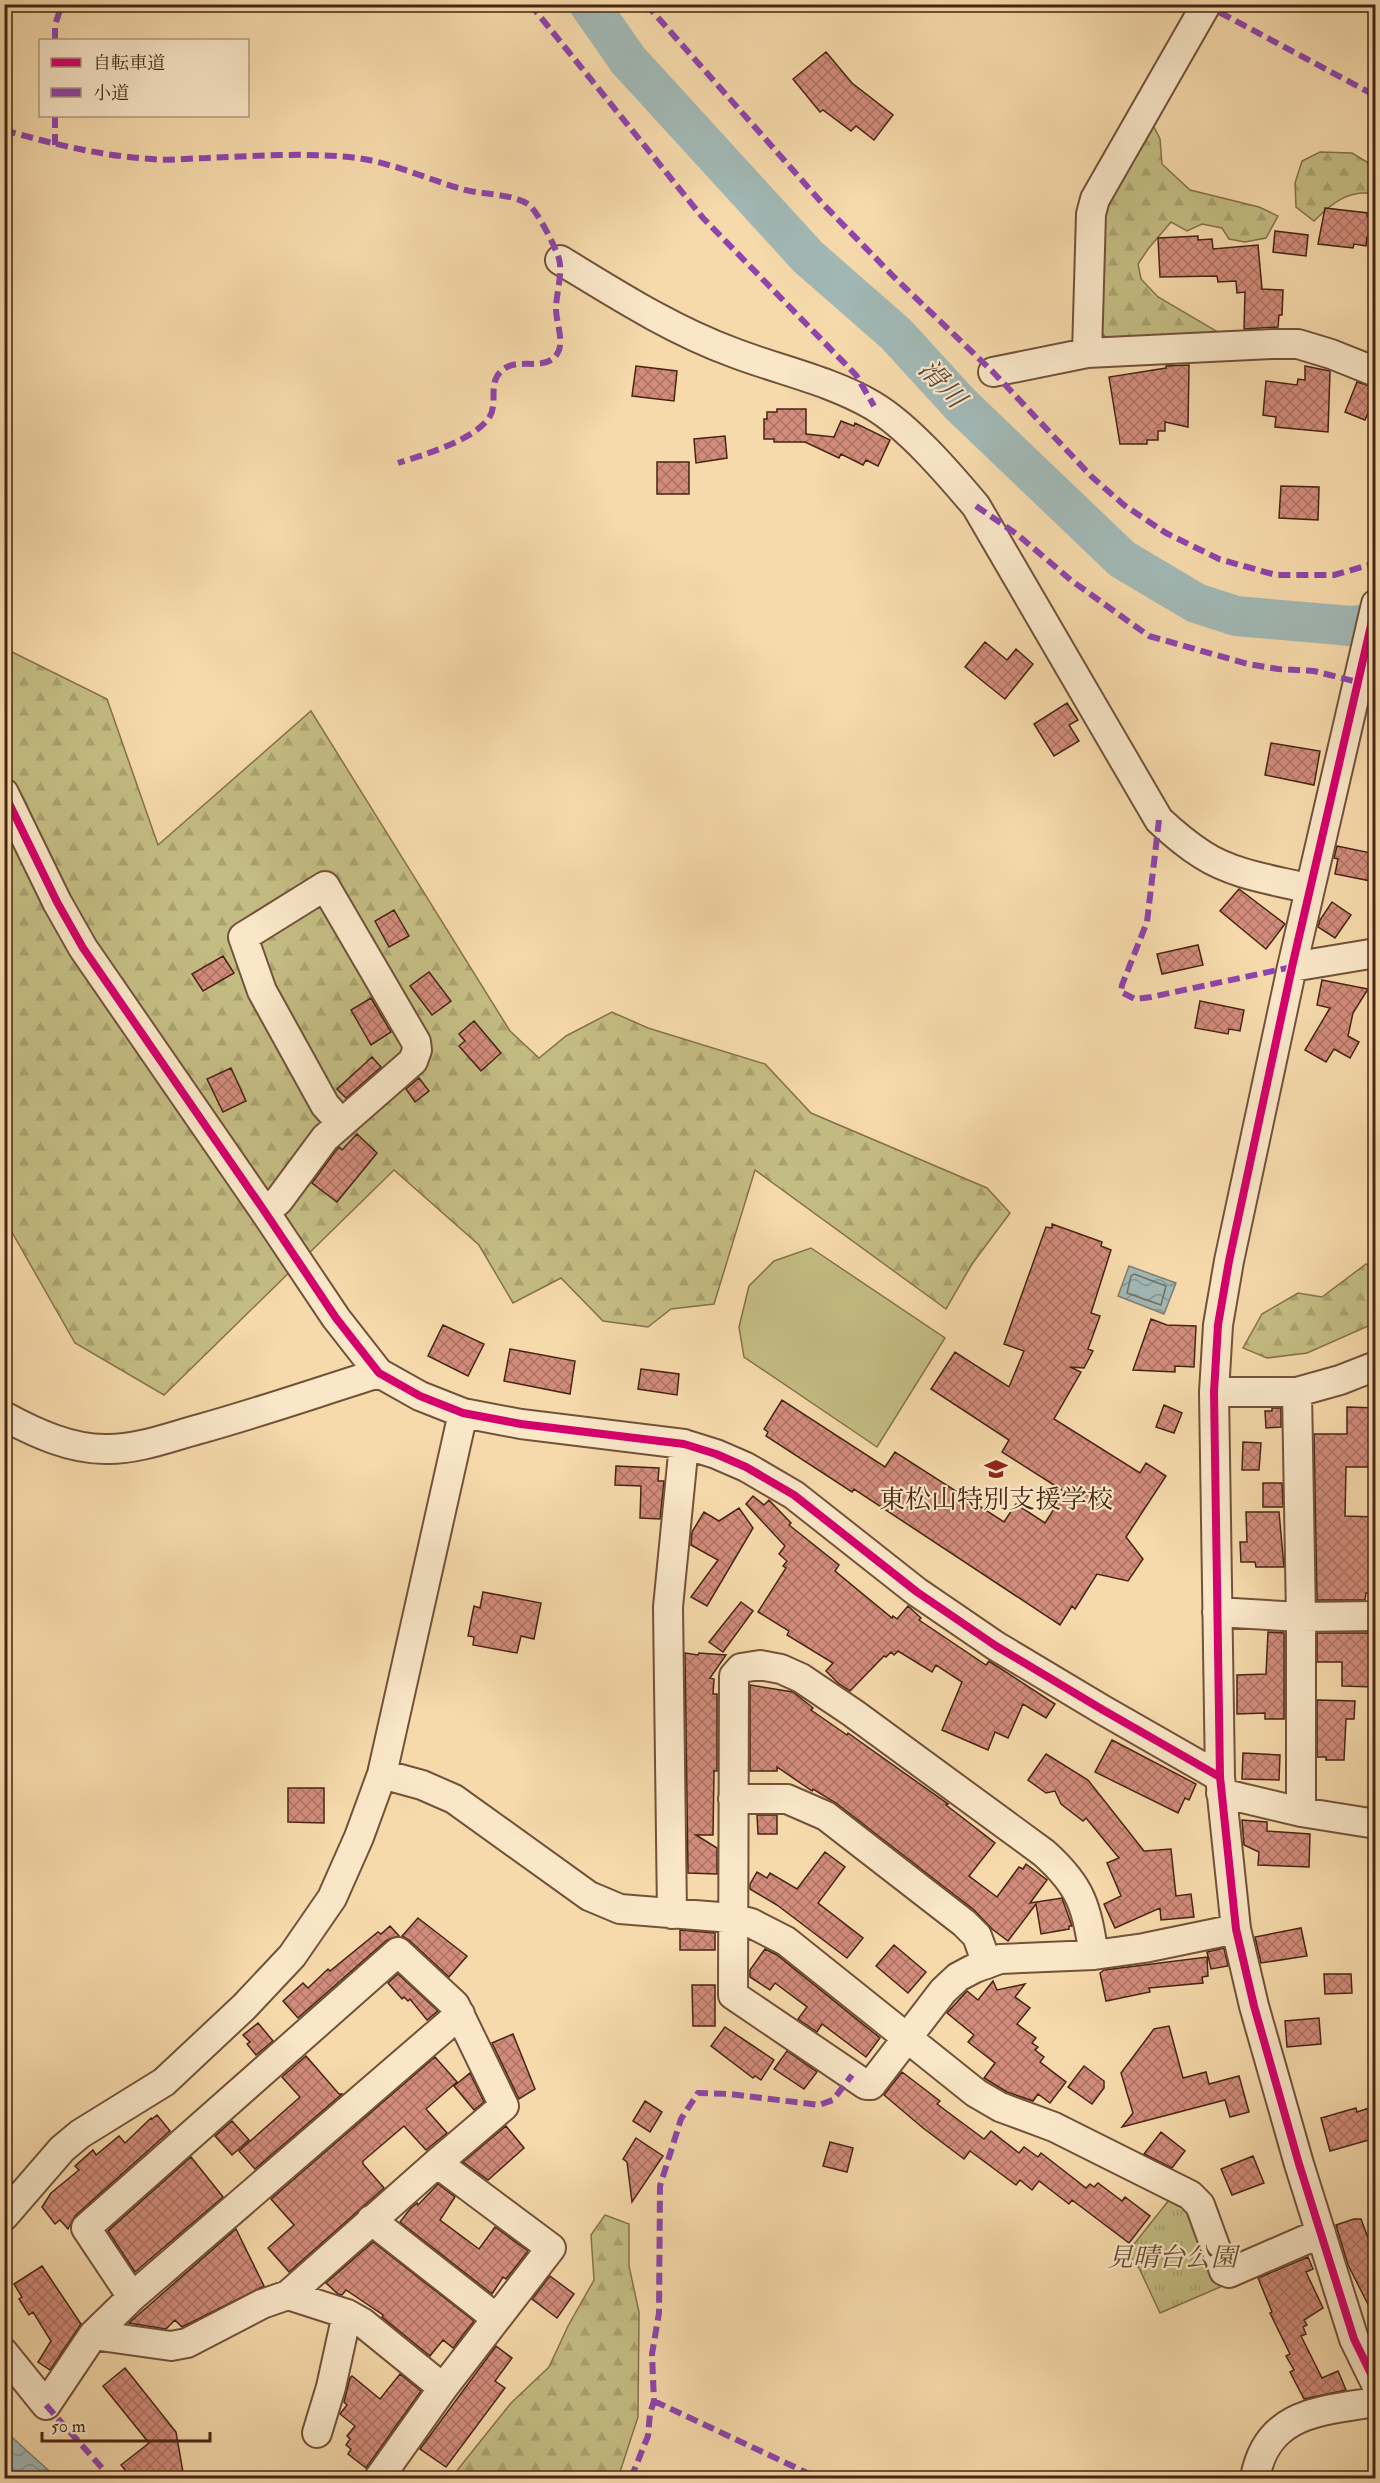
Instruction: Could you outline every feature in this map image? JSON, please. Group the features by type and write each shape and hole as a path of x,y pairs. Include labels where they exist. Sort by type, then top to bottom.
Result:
{"street":[{"path":"1087,353 1091,214 1095,199 1206,5"},
{"path":"560,260 672,328 731,352 847,392 891,418 942,466 976,506 1159,820 1182,841 1205,856 1238,871 1310,889"},
{"path":"993,372 1087,353 1298,344 1376,372"},
{"path":"1376,604 1292,967 1229,1262 1218,1326 1214,1392 1220,1785 1236,1929 1254,2006 1354,2339 1376,2384"},
{"path":"4,793 57,902 83,948 336,1318 379,1373 420,1396 463,1413 521,1424 684,1444 746,1467 786,1489 813,1508 863,1552 996,1646 1220,1785 1301,1812 1376,1824"},
{"path":"265,1212 279,1200 325,1138 413,1061 417,1050 416,1042 325,886 243,937 262,991 325,1105 341,1123"},
{"path":"1292,967 1376,953"},
{"path":"1214,1392 1297,1392 1340,1380 1376,1366"},
{"path":"4,1416 27,1428 66,1443 106,1450 142,1445 233,1420 379,1373"},
{"path":"1297,1392 1301,1617 1301,1812"},
{"path":"4,2216 62,2149 80,2133 164,2082 270,1982 292,1956 332,1898 359,1838 381,1774 463,1413"},
{"path":"672,1914 669,1607 684,1444"},
{"path":"1217,1612 1301,1617 1376,1616"},
{"path":"1094,1955 1083,1902 1066,1873 1044,1853 854,1713 801,1678 781,1669 760,1665 741,1668 734,1676 733,1995 866,2085 871,2085 943,1991 958,1977 987,1964 1000,1959 1094,1955 1144,1948 1236,1929"},
{"path":"381,1774 422,1785 454,1799 589,1896 620,1909 732,1918 751,1923 786,1941 976,2093 1000,2107 1054,2127 1190,2195 1200,2205 1224,2271 1229,2273 1322,2233"},
{"path":"733,1799 787,1800 826,1816 964,1923 977,1936 987,1964"},
{"path":"93,2335 171,2346 187,2343 262,2304 288,2295 504,2106 455,2005 398,1952 86,2228 132,2297"},
{"path":"4,2354 46,2405 93,2335 132,2297 460,2014"},
{"path":"379,2478 443,2388 551,2248 437,2163"},
{"path":"371,2220 496,2318"},
{"path":"288,2295 346,2314 363,2323 443,2388"},
{"path":"317,2433 331,2387 346,2314"},
{"path":"1255,2478 1261,2453 1283,2426 1332,2409 1376,2402"}],"green space":[{"path":"1153,125 1160,139 1162,164 1190,190 1259,207 1278,216 1266,238 1245,242 1229,239 1222,228 1202,224 1187,231 1171,222 1138,264 1141,279 1158,297 1218,332 1216,340 1109,342 1096,325 1099,219"},
{"path":"1320,152 1352,153 1375,167 1375,194 1357,194 1342,199 1327,208 1314,221 1296,207 1295,183 1302,161"},
{"path":"4,648 107,699 158,845 311,711 510,1031 539,1058 566,1036 612,1012 648,1028 765,1064 811,1113 987,1188 1010,1213 972,1264 946,1309 755,1170 714,1304 671,1309 648,1327 603,1321 561,1278 513,1303 479,1245 394,1170 164,1395 75,1343 5,1220"},
{"path":"811,1248 945,1338 877,1447 744,1357 739,1327 749,1286 774,1261"},
{"path":"1366,1264 1375,1267 1375,1323 1307,1353 1267,1358 1243,1348 1262,1314 1298,1293 1322,1297"},
{"name":"見晴台公園","path":"1169,2200 1189,2209 1220,2287 1160,2313 1139,2268 1127,2253"},
{"path":"605,2215 629,2224 629,2266 639,2312 638,2417 618,2478 451,2478 511,2403 549,2367 568,2326 594,2280 591,2235"}],"water":[{"path":"1129,1266 1176,1283 1164,1314 1118,1296"},
{"path":"5,2431 57,2478 5,2478"}],"building":[{"path":"826,52 852,83 893,115 874,140 856,126 851,131 823,110 820,112 793,79"},
{"path":"1325,208 1368,213 1367,216 1376,219 1376,238 1367,237 1366,246 1354,244 1353,248 1318,244"},
{"path":"1275,231 1308,235 1306,256 1273,252"},
{"path":"1198,236 1198,240 1212,239 1213,249 1258,245 1262,289 1283,290 1282,315 1279,315 1278,327 1244,329 1245,292 1237,293 1236,281 1218,282 1217,276 1160,277 1158,238"},
{"path":"1189,365 1188,427 1165,422 1165,431 1158,431 1158,440 1147,440 1147,444 1120,444 1109,377 1166,368 1166,366"},
{"path":"636,366 677,371 674,401 632,396"},
{"path":"1305,366 1330,371 1328,432 1275,427 1276,417 1263,415 1266,381 1297,385 1298,379 1305,380"},
{"path":"1357,382 1376,388 1376,394 1365,420 1345,412"},
{"path":"777,409 806,409 806,434 834,437 841,421 854,426 855,423 890,440 878,466 866,460 863,465 841,454 839,458 805,442 774,442 774,439 764,439 764,419 767,419 767,412 777,412"},
{"path":"725,436 727,458 696,463 694,439"},
{"path":"657,462 689,462 689,494 657,494"},
{"path":"1281,486 1319,487 1318,520 1279,518"},
{"path":"985,642 1007,660 1016,649 1033,664 1005,699 965,667"},
{"path":"1067,703 1078,720 1069,725 1079,741 1054,756 1034,724"},
{"path":"1271,743 1320,751 1314,785 1265,775"},
{"path":"1337,846 1376,854 1376,872 1373,872 1371,881 1335,874 1338,859 1334,858"},
{"path":"1239,889 1285,924 1266,949 1220,911"},
{"path":"1332,902 1351,915 1335,938 1318,927"},
{"path":"394,910 409,936 389,947 375,921"},
{"path":"1198,945 1203,965 1162,974 1157,954"},
{"path":"223,956 234,973 203,991 192,974"},
{"path":"429,972 451,1001 432,1015 410,986"},
{"path":"1322,980 1368,989 1353,1013 1348,1036 1359,1042 1350,1058 1334,1049 1326,1062 1305,1050 1330,1008 1317,1005"},
{"path":"371,998 391,1032 371,1045 351,1010"},
{"path":"1200,1001 1244,1010 1240,1031 1229,1029 1228,1034 1195,1028"},
{"path":"474,1021 501,1053 481,1071 459,1046 465,1041 459,1034"},
{"path":"372,1057 381,1067 346,1098 337,1089"},
{"path":"231,1068 246,1101 223,1112 207,1079"},
{"path":"419,1078 429,1091 415,1102 406,1089"},
{"path":"357,1134 377,1153 337,1202 312,1183 337,1149 339,1147 342,1150"},
{"path":"1052,1224 1102,1242 1101,1246 1111,1250 1091,1313 1100,1316 1088,1349 1093,1351 1084,1368 1070,1367 1081,1372 1054,1419 1140,1473 1146,1463 1166,1476 1126,1537 1143,1559 1128,1581 1097,1574 1075,1609 1072,1606 1060,1625 854,1489 852,1492 766,1436 768,1432 764,1429 782,1400 885,1467 895,1452 1004,1522 1016,1504 1045,1523 1065,1492 1002,1452 1009,1440 931,1389 955,1352 1009,1387 1024,1351 1004,1344 1046,1227 1052,1228"},
{"path":"1151,1319 1167,1325 1196,1326 1194,1367 1175,1366 1175,1372 1133,1370"},
{"path":"443,1325 484,1344 468,1376 428,1356"},
{"path":"510,1349 575,1361 570,1394 504,1381"},
{"path":"641,1369 679,1374 677,1395 638,1389"},
{"path":"1164,1405 1182,1413 1174,1433 1156,1427"},
{"path":"1347,1407 1376,1408 1376,1467 1346,1467 1345,1516 1376,1517 1376,1593 1366,1593 1365,1600 1317,1600 1314,1434 1347,1434"},
{"path":"1272,1408 1281,1408 1281,1427 1266,1428 1265,1411 1272,1411"},
{"path":"1243,1442 1261,1443 1259,1470 1242,1470"},
{"path":"616,1466 659,1468 658,1481 664,1481 660,1519 640,1518 641,1486 615,1485"},
{"path":"1263,1483 1282,1483 1283,1507 1263,1507"},
{"path":"753,1496 764,1505 769,1500 791,1523 789,1525 839,1565 835,1571 892,1618 893,1616 897,1619 908,1606 921,1618 919,1620 986,1665 989,1661 1055,1704 1046,1718 1023,1704 1008,1738 995,1732 988,1750 942,1730 962,1682 936,1665 932,1672 898,1651 894,1655 891,1652 886,1657 884,1656 850,1691 838,1683 826,1671 833,1663 787,1635 789,1631 758,1612 786,1568 783,1566 787,1561 779,1554 785,1546 746,1504"},
{"path":"739,1508 753,1528 707,1606 691,1597 718,1560 691,1545 692,1532 704,1512 719,1521"},
{"path":"1246,1512 1279,1512 1284,1567 1256,1567 1255,1562 1241,1562 1240,1542 1247,1542"},
{"path":"483,1592 541,1603 534,1639 521,1636 517,1653 473,1645 474,1637 468,1636 474,1606 480,1608"},
{"path":"741,1602 753,1611 723,1652 709,1642"},
{"path":"1268,1632 1284,1633 1284,1719 1265,1719 1265,1713 1237,1714 1237,1675 1266,1674"},
{"path":"1317,1633 1376,1633 1375,1687 1342,1686 1342,1662 1317,1662"},
{"path":"685,1653 726,1655 710,1678 714,1679 713,1694 717,1694 717,1771 714,1771 713,1835 696,1835 717,1848 717,1874 688,1873"},
{"path":"750,1685 793,1692 813,1708 811,1710 847,1735 848,1733 948,1804 946,1805 995,1843 969,1876 997,1897 1019,1867 1023,1869 1026,1864 1047,1880 1030,1903 1062,1898 1072,1926 1069,1926 1069,1929 1041,1934 1036,1904 1008,1941 992,1929 974,1910 836,1803 813,1789 812,1791 777,1767 777,1771 750,1771"},
{"path":"1317,1700 1355,1701 1354,1719 1346,1719 1344,1760 1326,1760 1326,1757 1317,1757"},
{"path":"1112,1740 1196,1784 1189,1800 1185,1798 1178,1813 1095,1772"},
{"path":"1243,1753 1280,1755 1279,1780 1242,1779"},
{"path":"1046,1754 1088,1780 1144,1851 1171,1849 1176,1896 1191,1894 1194,1917 1161,1920 1160,1908 1115,1928 1104,1904 1121,1896 1107,1863 1119,1858 1086,1818 1083,1821 1061,1804 1055,1791 1046,1793 1028,1780"},
{"path":"288,1788 324,1788 324,1823 288,1822"},
{"path":"757,1815 777,1815 777,1834 758,1834"},
{"path":"1242,1820 1267,1822 1267,1831 1310,1834 1309,1867 1258,1865 1259,1852 1244,1845"},
{"path":"825,1852 845,1867 818,1903 863,1938 847,1958 777,1905 750,1889 750,1884 757,1872 767,1878 770,1873 797,1889"},
{"path":"418,1918 467,1956 449,1977 402,1936"},
{"path":"390,1926 399,1936 387,1940 298,2018 283,2001 303,1983 308,1988 328,1969 330,1971 378,1932 381,1934"},
{"path":"1301,1928 1307,1956 1261,1963 1255,1937"},
{"path":"680,1930 715,1933 715,1950 680,1950"},
{"path":"894,1945 926,1972 908,1993 876,1966"},
{"path":"1224,1948 1228,1966 1211,1969 1207,1952"},
{"path":"765,1949 777,1955 880,2038 866,2057 822,2024 817,2032 798,2019 807,2007 775,1983 770,1990 750,1977 750,1970"},
{"path":"1207,1957 1208,1976 1202,1977 1203,1983 1149,1988 1150,1992 1106,2001 1100,1973 1104,1970"},
{"path":"398,1974 438,2011 427,2020 410,1999 408,2001 404,1997 402,1999 388,1983"},
{"path":"1324,1974 1351,1974 1352,1993 1325,1994"},
{"path":"993,1981 997,1990 1025,1984 1015,1997 1030,2008 1017,2024 1036,2038 1032,2043 1038,2047 1035,2050 1044,2057 1040,2062 1066,2082 1050,2103 1038,2094 1033,2101 1007,2092 984,2078 995,2063 968,2042 974,2035 947,2013 967,1991 978,2000"},
{"path":"692,1985 715,1985 715,2026 693,2026"},
{"path":"1319,2018 1321,2044 1287,2047 1285,2021"},
{"path":"258,2023 273,2041 256,2055 247,2044 250,2042 243,2035"},
{"path":"1169,2026 1183,2078 1206,2072 1209,2084 1239,2076 1249,2112 1230,2117 1225,2100 1122,2127 1133,2113 1121,2073 1154,2029"},
{"path":"725,2027 774,2060 761,2080 755,2076 753,2078 711,2046"},
{"path":"513,2034 535,2089 519,2099 492,2043"},
{"path":"787,2051 817,2072 804,2089 774,2069"},
{"path":"306,2056 339,2094 342,2094 255,2169 239,2151 300,2097 282,2077"},
{"path":"435,2057 457,2082 426,2109 447,2133 426,2150 404,2126 363,2161 363,2164 384,2188 289,2272 268,2248 294,2225 271,2199"},
{"path":"1084,2066 1104,2081 1104,2088 1092,2104 1068,2087"},
{"path":"902,2072 940,2101 937,2104 984,2139 991,2131 1019,2153 1024,2147 1038,2157 1041,2153 1086,2188 1090,2184 1094,2187 1098,2183 1122,2201 1125,2197 1150,2216 1129,2243 1072,2200 1069,2204 1039,2181 1032,2190 1020,2180 1016,2185 970,2151 964,2159 884,2095"},
{"path":"470,2073 484,2102 474,2110 454,2086"},
{"path":"645,2101 662,2112 650,2132 633,2121"},
{"path":"1372,2107 1376,2118 1376,2138 1330,2151 1321,2118 1356,2108 1357,2112"},
{"path":"157,2115 170,2131 75,2216 68,2229 60,2220 55,2224 42,2207 51,2193 79,2170 75,2166 93,2150 96,2155 119,2136 125,2143"},
{"path":"232,2121 249,2140 232,2155 215,2136"},
{"path":"506,2126 524,2148 488,2180 463,2162"},
{"path":"1161,2132 1185,2151 1172,2168 1144,2154"},
{"path":"636,2138 663,2156 632,2202 627,2162 623,2159"},
{"path":"830,2142 853,2148 847,2172 823,2166"},
{"path":"1253,2156 1264,2183 1232,2195 1221,2169"},
{"path":"191,2157 223,2197 135,2272 108,2231"},
{"path":"438,2184 455,2197 440,2220 479,2249 495,2227 528,2251 506,2279 503,2277 492,2294 400,2222 410,2209 417,2203 418,2205"},
{"path":"1361,2219 1376,2260 1376,2320 1348,2265 1336,2225"},
{"path":"236,2229 264,2286 182,2327 175,2320 166,2329 129,2323"},
{"path":"373,2242 474,2321 453,2348 443,2340 430,2356 382,2317 383,2315 346,2290 342,2295 338,2294 326,2283"},
{"path":"1308,2257 1313,2269 1306,2272 1323,2308 1304,2320 1307,2325 1303,2327 1306,2334 1301,2336 1322,2378 1338,2371 1346,2390 1304,2399 1290,2372 1294,2370 1286,2356 1290,2354 1270,2313 1272,2312 1258,2278"},
{"path":"42,2266 81,2324 50,2370 38,2362 51,2341 33,2312 29,2315 19,2299 22,2297 14,2284"},
{"path":"550,2276 574,2294 557,2318 532,2299"},
{"path":"496,2346 512,2358 495,2381 505,2388 446,2467 420,2449"},
{"path":"125,2368 176,2432 184,2478 132,2478 121,2465 149,2443 103,2386"},
{"path":"400,2374 421,2391 366,2468 348,2454 351,2449 346,2445 350,2439 347,2436 355,2426 340,2414 347,2405 344,2402 350,2378 352,2376 380,2399"}],"waterway":[{"name":"滑川","path":"589,4 628,60 808,257 896,334 960,404 1122,559 1196,603 1236,616 1351,626 1376,623"}],"marked path":[{"path":"55,39 55,25 62,4"},
{"path":"530,4 703,218 856,375 874,406"},
{"path":"646,4 822,203 894,277 993,372 1092,477 1124,505 1166,533 1219,559 1276,575 1334,575 1376,563"},
{"path":"1204,4 1376,96"},
{"path":"55,117 55,145"},
{"path":"4,130 77,149 152,159 301,155 357,158 397,167 462,189 513,198 528,204 541,221 559,259 556,309 560,344 557,354 547,362 507,367 496,377 492,410 483,425 448,445 398,463"},
{"path":"976,506 1018,535 1072,581 1149,636 1248,664 1278,669 1314,671 1357,682"},
{"path":"1159,820 1147,922 1121,992 1135,999 1151,997 1292,967"},
{"path":"631,2478 648,2436 650,2413 654,2401 652,2354 659,2313 660,2186 681,2119 698,2093 730,2094 819,2105 833,2100 852,2075"},
{"path":"654,2401 818,2478"},
{"path":"46,2405 111,2478"}],"cycle path":[{"path":"1376,604 1292,967 1229,1261 1218,1325 1214,1392 1220,1777 1236,1929 1254,2006 1299,2164 1354,2339 1376,2384"},
{"path":"4,793 57,902 83,948 336,1318 379,1373 420,1396 463,1413 521,1424 684,1444 746,1467 794,1495 917,1592 996,1646 1220,1777"}],"place":[{"name":"東松山特別支援学校","path":"996,1469"}]}
